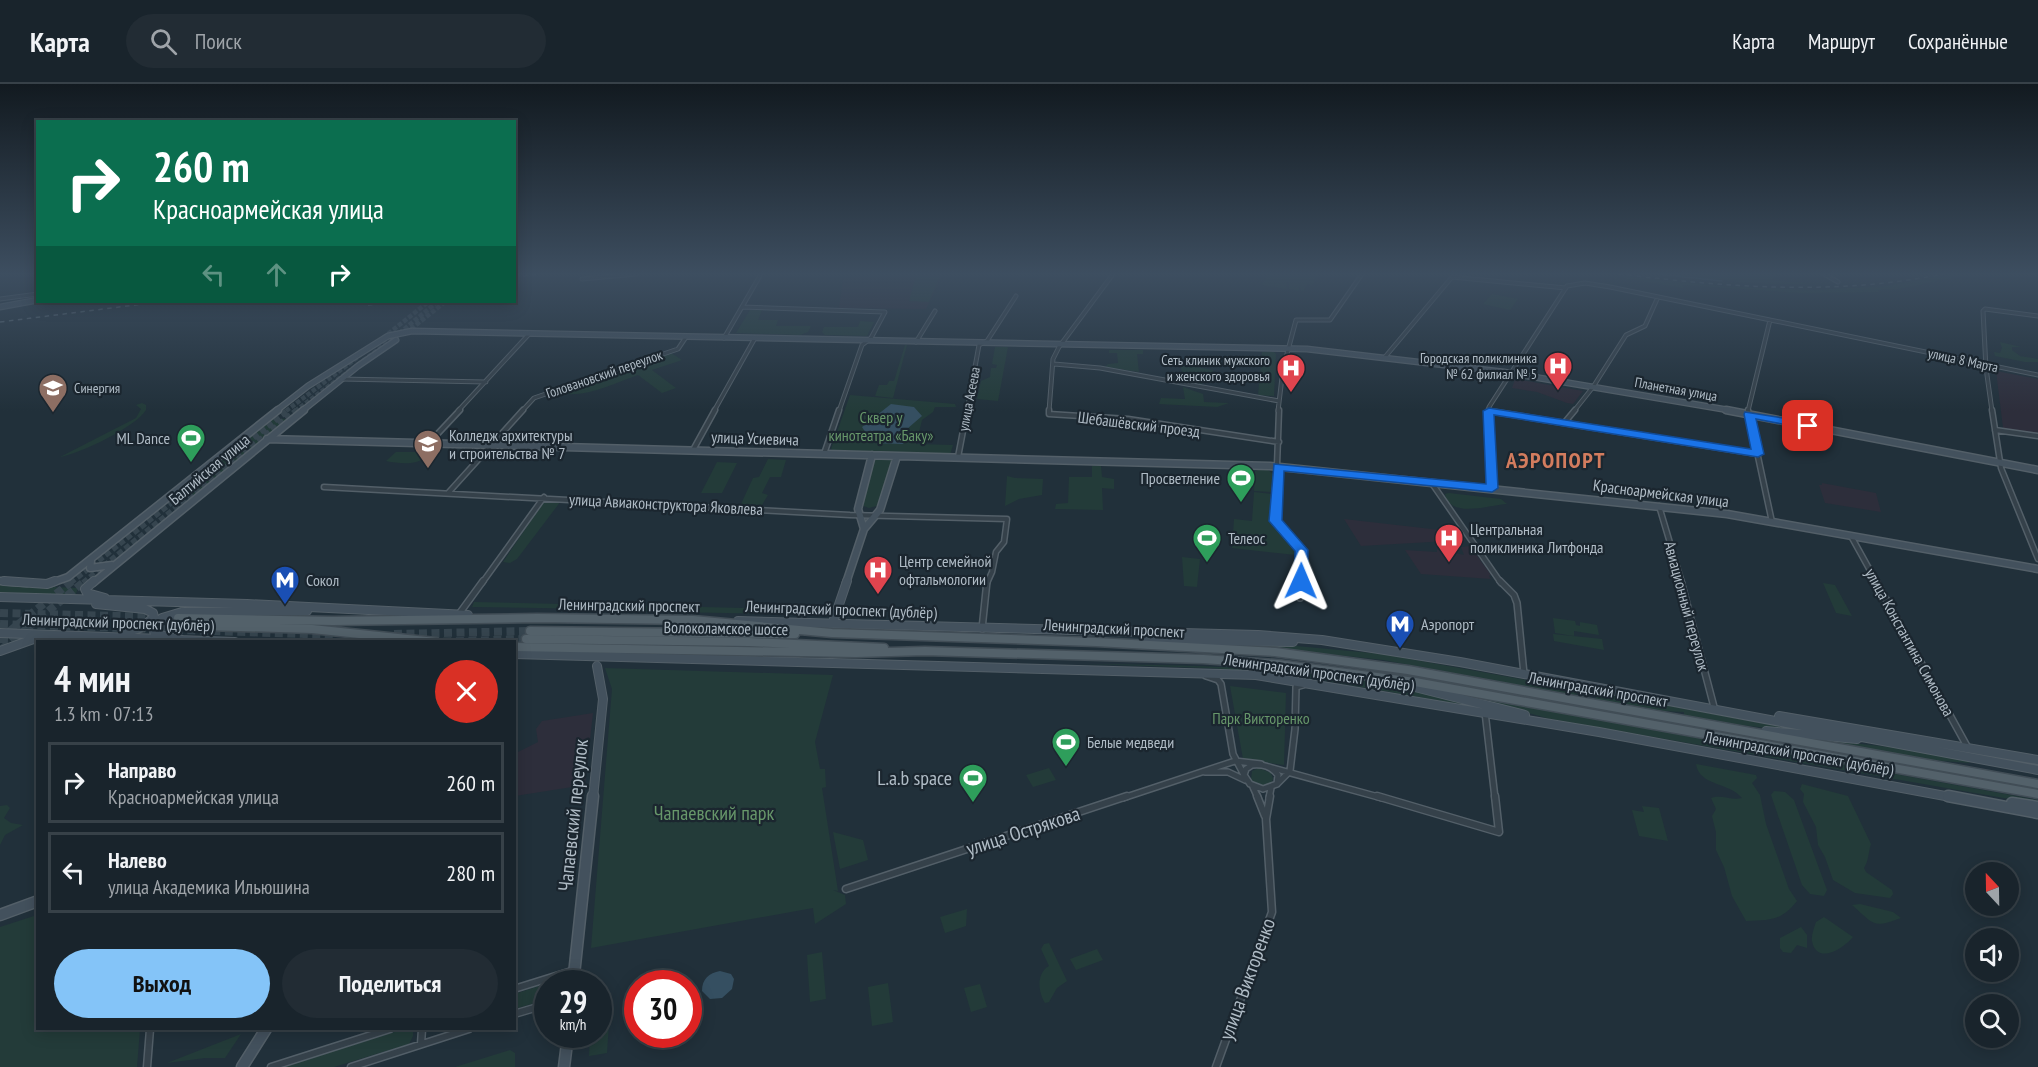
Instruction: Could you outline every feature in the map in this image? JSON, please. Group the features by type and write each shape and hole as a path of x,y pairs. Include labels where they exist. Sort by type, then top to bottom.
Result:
{"main road":[{"name":"Ленинградский проспект","path":"178,618 322,621 537,618 693,620 832,633 1096,642 1275,652 1340,660 2038,784"},
{"path":"171,625 312,629 417,640"},
{"name":"Волоколамское шоссе","path":"832,633 528,635 749,642 925,651"},
{"name":"Ленинградский проспект","path":"516,647 856,653 925,651 1212,659 1286,664 1415,682 2038,794"}],"street":[{"path":"724,338 735,320"},
{"path":"824,454 862,345 871,338 879,320"},
{"path":"916,342 930,320"},
{"name":"улица Асеева","path":"958,457 979,345 983,344 1002,320"},
{"name":"Шебашёвский проезд","path":"1079,320 1053,359 1049,414 1128,419 1279,442"},
{"path":"1300,598 1301,550 1275,521 1279,466 1279,401 1286,347 1296,320 1330,320"},
{"path":"1385,357 1416,320"},
{"path":"1492,488 1489,411 1545,320"},
{"path":"1565,422 1593,387 1626,335 1645,326 1648,320"},
{"path":"1770,320 1750,397 1749,414 1772,522"},
{"name":"улица 8 Марта","path":"1770,320 2038,375"},
{"path":"1984,320 1986,365 2000,463 2038,558"},
{"name":"Балтийская улица","path":"0,581 40,584 60,581 92,559 308,386 388,336 412,331 866,341"},
{"path":"429,443 530,333"},
{"name":"Головановский переулок","path":"449,492 534,398 678,349 686,337"},
{"path":"693,450 755,338"},
{"name":"Балтийская улица","path":"111,601 85,591 341,379 396,340"},
{"name":"Планетная улица","path":"866,341 1286,347 1385,357 1511,373 1593,387 1749,414 2038,470"},
{"path":"1054,364 1100,368 1279,401"},
{"path":"341,379 486,382"},
{"path":"308,386 328,382 333,384 330,388"},
{"path":"1489,411 1758,454"},
{"path":"1995,430 2038,436"},
{"name":"улица Усиевича","path":"267,439 1279,466"},
{"path":"864,529 859,500 872,455"},
{"path":"833,622 864,529 884,501 897,456"},
{"name":"Красноармейская улица","path":"1279,466 1659,506 1772,522 2038,569"},
{"path":"1431,482 1503,584 1514,595 1519,618 1524,674"},
{"name":"улица Авиаконструктора Яковлева","path":"324,487 860,515 1007,519 1004,542 996,552 986,584 982,629"},
{"path":"459,615 544,497"},
{"name":"Авиационный переулок","path":"1659,506 1714,707"},
{"name":"улица Константина Симонова","path":"1851,536 1968,748"},
{"path":"92,559 88,565 94,569 111,566 121,561"},
{"path":"0,597 51,599"},
{"path":"0,602 51,599"},
{"name":"Ленинградский проспект (дублёр)","path":"51,599 247,604 537,618"},
{"path":"68,600 145,609 153,613 152,620 136,630 121,635 98,636"},
{"path":"182,640 159,636 155,634 153,628 157,622 169,615 188,611 358,611"},
{"name":"Ленинградский проспект (дублёр)","path":"693,620 1258,635 1344,643 1702,706 2038,770"},
{"name":"Ленинградский проспект (дублёр)","path":"0,633 182,640"},
{"path":"0,651 19,642 53,634"},
{"path":"1096,642 1214,640 1344,643"},
{"name":"Ленинградский проспект (дублёр)","path":"516,654 1192,671 1256,675 1485,712 2038,813"},
{"path":"573,655 591,660 597,666 601,660 609,656"},
{"name":"Чапаевский переулок","path":"575,970 602,710 603,693 597,666"},
{"path":"1192,671 1218,680 1221,684 1235,760 1253,787 1274,786 1290,771 1295,729 1296,687 1306,685 1344,688"},
{"path":"1366,676 1592,731"},
{"name":"Ленинградский проспект (дублёр)","path":"1702,706 1830,723 2038,760"},
{"path":"1235,760 1290,771 1499,832 1485,712"},
{"path":"1709,724 1791,734 1883,741"},
{"name":"улица Острякова","path":"846,889 1235,760"},
{"path":"1246,778 1249,767 1261,764"},
{"path":"1269,767 1278,775 1274,786"},
{"name":"улица Острякова","path":"1199,772 1228,772 1246,778"},
{"name":"улица Викторенко","path":"1216,1067 1272,912 1266,819 1274,786"},
{"name":"улица Викторенко","path":"1253,787 1266,819"},
{"path":"1938,794 2038,807"},
{"path":"0,915 36,902"},
{"path":"516,988 534,983"},
{"path":"516,1013 534,1008"},
{"path":"147,1067 150,1030"},
{"path":"242,1067 265,1030"},
{"path":"271,1067 387,1030"},
{"path":"421,1044 422,1030"},
{"path":"351,1067 466,1030"},
{"path":"564,1067 566,1048"}],"shaded area":[{"path":"1996,371 2038,379 2038,434 2003,428"},
{"name":"Городская поликлиника № 62 филиал № 5","path":"1515,379 1583,391 1573,404 1567,403 1537,392 1512,388"},
{"path":"891,404 914,407 922,416 907,429 909,437 903,444 872,443 862,427"},
{"path":"1822,483 1876,493 1881,512 1825,503 1819,485"},
{"path":"1344,519 1458,532 1465,540 1361,546"},
{"name":"Центральная поликлиника Литфонда","path":"1470,546 1491,575 1489,576 1491,579 1421,574 1405,550 1437,552 1437,549 1464,555 1461,547"},
{"path":"593,713 585,785 516,796 518,752 538,742 536,729 542,721"},
{"path":"720,971 731,974 734,979 732,989 722,998 710,999 702,991 703,983 713,973"}],"green space":[{"path":"744,320 778,320 776,326 811,326 808,332 800,335 736,333"},
{"path":"860,321 874,322 867,336 825,335 822,332 824,327 858,327"},
{"path":"2000,342 2021,347 2012,347 2012,350 2020,356 2038,359 2038,362 1995,356 1994,352 2000,353 2002,348"},
{"path":"905,345 907,345 893,398 875,396 879,385 887,385 889,381 894,381"},
{"path":"995,347 1008,347 998,401 977,399 981,381 990,377 991,368 996,368 997,365 992,364"},
{"path":"1109,350 1143,350 1143,354 1137,354 1139,372 1105,367 1108,364 1118,363 1117,353 1109,353"},
{"path":"1262,352 1276,354 1274,396 1258,395"},
{"path":"671,353 682,360 652,370 676,388 662,393 638,375 587,393 556,392"},
{"path":"1180,364 1213,370 1213,374 1202,372 1200,375 1202,384 1184,380"},
{"path":"1183,387 1203,394 1204,402 1229,403 1217,407 1159,404 1161,398 1185,399"},
{"name":"Сквер у кинотеатра «Баку»","path":"850,395 955,404 956,407 935,407 933,412 922,420 916,444 953,445 950,455 835,452 831,449"},
{"path":"142,403 146,405 146,410 119,432 93,445 60,457 136,418 141,409 136,405"},
{"path":"271,418 287,419 192,499 191,495 182,494 211,465"},
{"path":"396,452 426,452 429,454 415,462 386,461"},
{"path":"768,459 786,460 781,477 770,477 762,493 768,495 762,505 741,504 753,478 759,477"},
{"path":"874,459 893,459 880,505 869,508 861,505"},
{"path":"717,462 737,463 722,493 701,493"},
{"path":"1092,466 1101,466 1102,477 1114,479 1114,489 1102,488 1103,510 1055,509 1056,504 1068,503 1069,477 1092,477"},
{"path":"1268,470 1273,474 1272,492 1254,491 1255,471"},
{"path":"1007,476 1043,479 1042,495 1019,499 1005,506"},
{"path":"1254,492 1272,494 1270,523 1297,550 1296,555 1232,548 1234,519 1252,521"},
{"path":"1445,494 1501,499 1507,504 1462,508 1448,502"},
{"path":"545,500 561,501 517,559 510,563 503,562"},
{"path":"1182,557 1200,559 1197,587 1184,586"},
{"path":"0,583 56,584 53,587 78,588 75,596 0,592"},
{"path":"1823,583 1835,585 1852,616 1836,613"},
{"path":"474,602 607,605 600,609 472,607"},
{"path":"619,605 829,610 822,615 622,611 618,608"},
{"path":"1553,618 1575,621 1576,625 1580,626 1580,622 1597,625 1599,635 1574,631 1574,636 1555,633"},
{"path":"1553,634 1602,639 1604,650 1554,641"},
{"path":"1275,644 1382,654 1835,736 1741,725 1672,713 1684,715 1684,712 1664,711 1596,699 1596,696 1583,693 1574,695 1383,660 1246,645"},
{"path":"1085,664 1204,666 1323,675 1415,689 1504,712 1287,674 1210,668"},
{"name":"Чапаевский парк","path":"605,668 833,675 815,742 820,769 825,769 826,787 822,788 838,891 833,890 845,895 846,904 815,924 813,908 591,948 612,689"},
{"name":"Парк Викторенко","path":"1230,686 1286,693 1284,765 1243,759"},
{"path":"1467,696 2038,800 2038,804 1550,719"},
{"path":"1807,738 1907,749 1969,763 1916,759"},
{"path":"1696,764 1756,775 1757,778 1752,783 1760,795 1766,824 1789,889 1797,901 1780,916 1769,920 1746,921 1732,896 1724,867 1716,850 1716,832 1712,816 1716,809 1711,798 1742,798 1730,789 1708,780 1698,771"},
{"path":"1049,768 1056,780 1033,787 1026,775"},
{"path":"1259,768 1271,773 1273,779 1270,785 1261,786 1251,780 1252,771"},
{"path":"1802,784 1848,796 1871,844 1864,868 1866,872 1892,890 1893,894 1890,898 1855,893 1833,880 1818,845 1816,827 1803,802 1804,794 1800,789"},
{"path":"1774,791 1785,792 1794,800 1827,890 1824,896 1810,894 1802,885 1771,795"},
{"path":"7,805 10,808 4,818 11,823 23,825 5,835 0,845 0,806"},
{"path":"1642,806 1659,808 1668,841 1639,836 1632,810 1644,812"},
{"path":"833,832 863,840 868,860 840,869"},
{"path":"1860,904 1893,912 1901,918 1879,924 1874,923 1852,905"},
{"path":"967,909 966,926 945,933 940,917"},
{"path":"36,915 36,1030 140,1030 137,1067 0,1067 0,927"},
{"path":"1824,917 1853,937 1844,946 1825,954 1815,948 1812,939 1816,922"},
{"path":"1801,927 1807,935 1807,948 1797,945 1791,953 1783,952 1780,948 1780,938"},
{"path":"1049,943 1067,981 1057,988 1049,1002 1045,1003 1039,983 1042,973 1049,966 1041,949 1044,944"},
{"path":"1097,949 1103,960 1076,970 1070,959"},
{"path":"822,952 826,999 810,1002 807,955"},
{"path":"888,983 893,1022 872,1026 868,987"},
{"path":"980,984 987,1007 971,1012 964,988"},
{"path":"534,988 534,1003 516,1009 516,994"},
{"path":"401,1030 413,1030 409,1044 334,1067 283,1067"},
{"path":"241,1034 225,1058 167,1063"},
{"path":"589,1048 607,1048 607,1053 589,1056"},
{"path":"510,1050 515,1053 515,1067 455,1067"}],"tunnel":[{"path":"383,338 406,320"},
{"path":"295,411 415,320"},
{"path":"406,333 423,320"},
{"path":"286,411 358,357"},
{"path":"70,583 288,410"},
{"path":"83,583 297,410"},
{"path":"0,639 72,581"},
{"path":"2,649 85,581"},
{"path":"0,613 159,617"},
{"path":"0,624 334,635"},
{"path":"394,634 530,631"},
{"path":"0,639 45,640"},
{"path":"494,640 526,639"}],"railway":[{"path":"0,322 17,320"}],"place":[{"name":"Городская поликлиника № 62 филиал № 5","path":"1558,392"},
{"name":"Сеть клиник мужского и женского здоровья","path":"1291,394"},
{"name":"Синергия","path":"53,414"},
{"name":"ML Dance","path":"191,464"},
{"name":"Колледж архитектуры и строительства № 7","path":"428,470"},
{"name":"Просветление","path":"1241,504"},
{"name":"Телеос","path":"1207,564"},
{"name":"Центральная поликлиника Литфонда","path":"1449,564"},
{"name":"Центр семейной офтальмологии","path":"878,596"},
{"name":"Сокол","path":"285,606"},
{"name":"Аэропорт","path":"1400,650"},
{"name":"Белые медведи","path":"1066,768"},
{"name":"L.a.b space","path":"973,804"}],"district":[{"name":"АЭРОПОРТ","path":"1556,460"}],"route":[{"path":"1301,581 1301,550 1275,521 1279,466 1492,488 1489,411 1758,454 1749,414 1808,426"}]}
